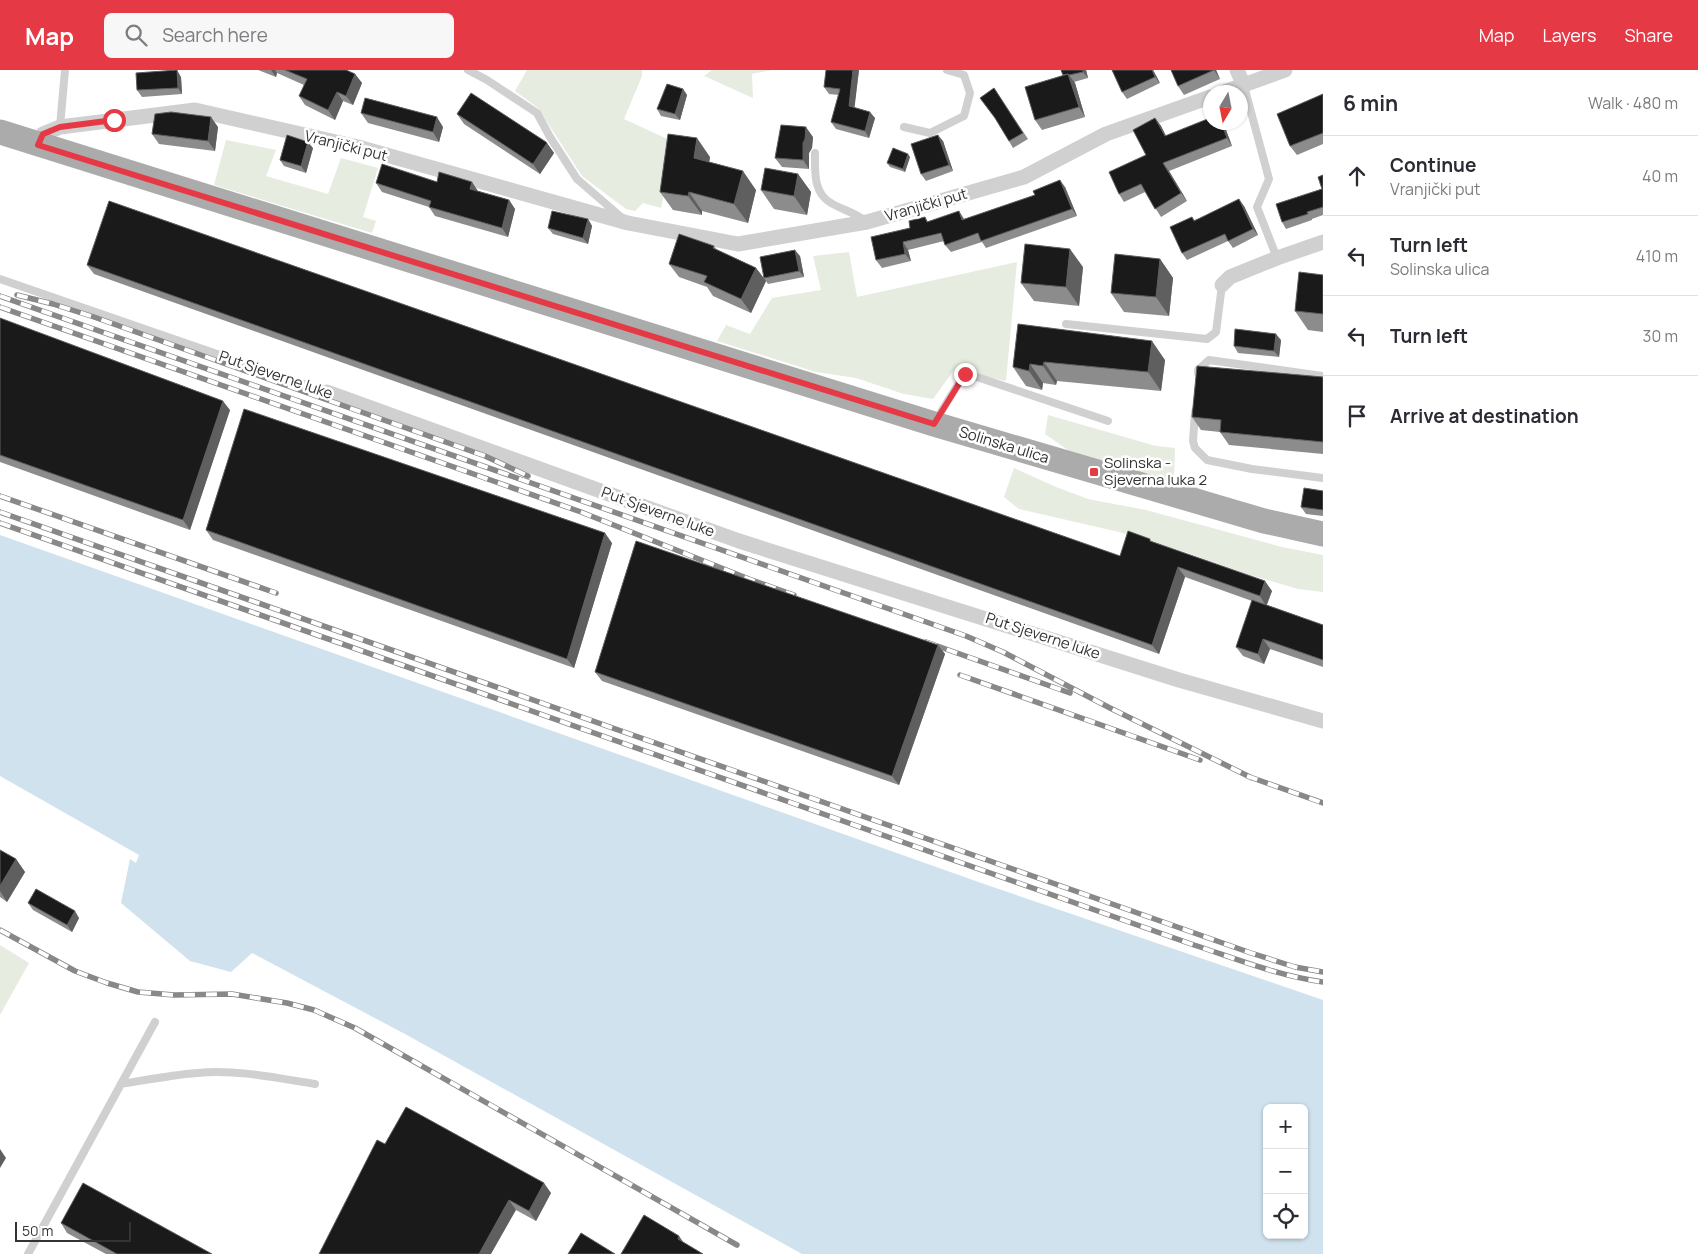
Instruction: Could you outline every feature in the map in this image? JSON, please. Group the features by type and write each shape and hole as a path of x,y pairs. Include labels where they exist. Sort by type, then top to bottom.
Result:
{"main road":[{"name":"Solinska ulica","path":"0,132 934,424 1264,521 1323,534"}],"street":[{"path":"1237,70 1244,85"},
{"path":"1247,85 1285,70"},
{"name":"Vranjički put","path":"38,145 43,134 60,127 195,110 358,147 628,223 738,244 867,222 1024,177 1106,134 1203,99"},
{"path":"1222,285 1230,277 1276,258 1323,242"},
{"name":"Put Sjeverne luke","path":"327,392 738,541 1179,680 1323,721"}],"lane":[{"path":"60,127 65,70"},
{"name":"Vranjički put","path":"468,70 487,80 537,113 577,179 628,223"},
{"path":"904,127 930,132 964,116 970,93 964,75 947,70"},
{"path":"1248,101 1269,179 1257,207 1276,258"},
{"path":"815,153 817,189 829,202 857,214 867,222"},
{"name":"Put Sjeverne luke","path":"0,279 327,392"},
{"path":"1066,324 1207,339 1216,332 1222,285"},
{"path":"1198,380 1198,370 1209,360 1323,376"},
{"path":"934,424 965,374 1108,422"},
{"path":"1196,399 1193,441 1195,448 1207,460 1243,468 1323,478"},
{"path":"28,1254 155,1022"},
{"path":"121,1084 214,1072 315,1084"}],"shaded area":[{"path":"527,70 642,70 642,76 624,119 674,142 661,208 643,203 635,211 626,209 582,176 538,108 515,91"},
{"path":"712,70 772,70 752,74 753,98 704,76"},
{"path":"226,140 276,150 266,176 328,194 341,158 378,168 363,217 376,221 372,233 214,185"},
{"path":"849,252 857,297 1017,262 1006,381 954,370 933,399 904,394 856,378 816,372 717,341 726,325 750,334 772,298 821,290 813,256"},
{"path":"1048,415 1156,446 1175,448 1174,477 1226,500 1075,455 1045,434"},
{"path":"1014,468 1088,499 1146,510 1282,547 1323,555 1323,592 1298,589 1247,574 1185,552 1119,532 1019,509 1004,497"},
{"path":"0,945 29,963 0,1015"}],"water":[{"path":"0,535 987,885 1323,1000 1323,1254 802,1254 405,1034 252,953 231,972 190,961 121,903 130,859 136,863 139,855 0,776"}],"building":[{"path":"177,70 178,88 137,90 136,73"},
{"path":"285,70 346,70 355,74 346,96 337,92 328,110 299,96 307,79"},
{"path":"826,70 853,70 849,106 870,112 865,131 831,122 840,89 824,87"},
{"path":"1061,70 1083,70 1083,72 1063,75"},
{"path":"1112,70 1152,70 1155,77 1122,92"},
{"path":"1171,70 1214,70 1178,86"},
{"path":"1068,74 1079,107 1035,120 1025,87"},
{"path":"667,84 683,89 675,114 657,109"},
{"path":"994,88 1023,133 1009,141 980,98"},
{"path":"471,93 547,143 533,164 457,114"},
{"path":"1323,94 1323,133 1290,146 1277,114"},
{"path":"365,98 437,117 433,132 361,113"},
{"path":"171,112 211,117 208,141 152,134 155,114"},
{"path":"1155,118 1165,136 1203,121 1203,130 1224,130 1227,138 1163,163 1181,193 1155,209 1141,184 1119,194 1109,172 1146,155 1133,130"},
{"path":"781,125 806,127 803,143 803,160 775,158"},
{"path":"668,134 697,138 694,158 743,171 734,204 689,192 688,196 660,192"},
{"path":"287,135 308,142 301,166 280,160"},
{"path":"938,135 949,165 921,174 911,144"},
{"path":"893,148 908,154 903,169 887,163"},
{"path":"382,164 437,182 439,172 472,182 470,189 509,200 502,228 429,207 431,201 376,183"},
{"path":"765,168 798,174 794,196 761,190"},
{"path":"1323,175 1323,207 1282,222 1276,204 1322,189 1318,177"},
{"path":"1060,180 1072,209 981,241 978,233 945,245 941,233 903,242 905,254 876,260 871,237 910,228 909,221 925,217 927,222 959,211 962,220 1035,195 1033,191"},
{"path":"1239,199 1253,229 1228,241 1225,234 1182,253 1170,227 1192,217 1194,221"},
{"path":"109,201 1120,556 1128,531 1150,539 1150,541 1265,581 1260,596 1178,567 1152,645 87,265"},
{"path":"552,211 588,219 583,238 548,228"},
{"path":"679,234 714,246 713,248 756,268 741,299 704,282 707,276 669,264"},
{"path":"1025,244 1070,249 1066,287 1021,283"},
{"path":"795,250 799,271 764,278 760,257"},
{"path":"1115,254 1160,259 1156,297 1111,293"},
{"path":"1299,272 1323,275 1323,314 1295,311"},
{"path":"0,318 223,401 183,520 0,455"},
{"path":"1018,324 1152,341 1148,372 1044,362 1043,366 1030,364 1029,371 1013,367"},
{"path":"1235,329 1276,334 1274,351 1234,346"},
{"path":"1197,366 1323,377 1323,442 1220,432 1221,420 1192,417"},
{"path":"244,409 605,533 567,659 206,530"},
{"path":"1304,488 1323,491 1323,510 1301,507"},
{"path":"636,541 938,645 892,776 595,672"},
{"path":"1252,600 1323,625 1323,660 1263,639 1258,654 1236,647"},
{"path":"0,850 16,859 0,886"},
{"path":"36,889 75,911 67,925 28,903"},
{"path":"406,1107 544,1183 529,1211 509,1200 479,1254 319,1254 377,1140 385,1144"},
{"path":"83,1183 212,1254 117,1254 61,1223"},
{"path":"644,1215 679,1236 678,1239 703,1254 621,1254"},
{"path":"581,1233 615,1254 568,1254"}],"railway":[{"path":"17,295 94,317 485,456 528,476"},
{"path":"0,296 966,636 1003,652 1110,708 1252,778"},
{"path":"0,307 581,512 794,595"},
{"path":"0,496 276,593"},
{"path":"0,512 1251,953 1295,967 1323,972"},
{"path":"0,523 1194,945 1274,971 1323,982"},
{"path":"926,642 1070,693"},
{"path":"960,675 1200,760"},
{"path":"1247,776 1323,803"},
{"path":"0,930 75,971 138,992 174,995 232,994 287,1003 314,1010 355,1028 737,1245"}],"place":[{"name":"Solinska - Sjeverna luka 2","path":"1094,472"}],"route":[{"path":"114,120 60,127 43,134 38,145 934,424 965,374"}]}
